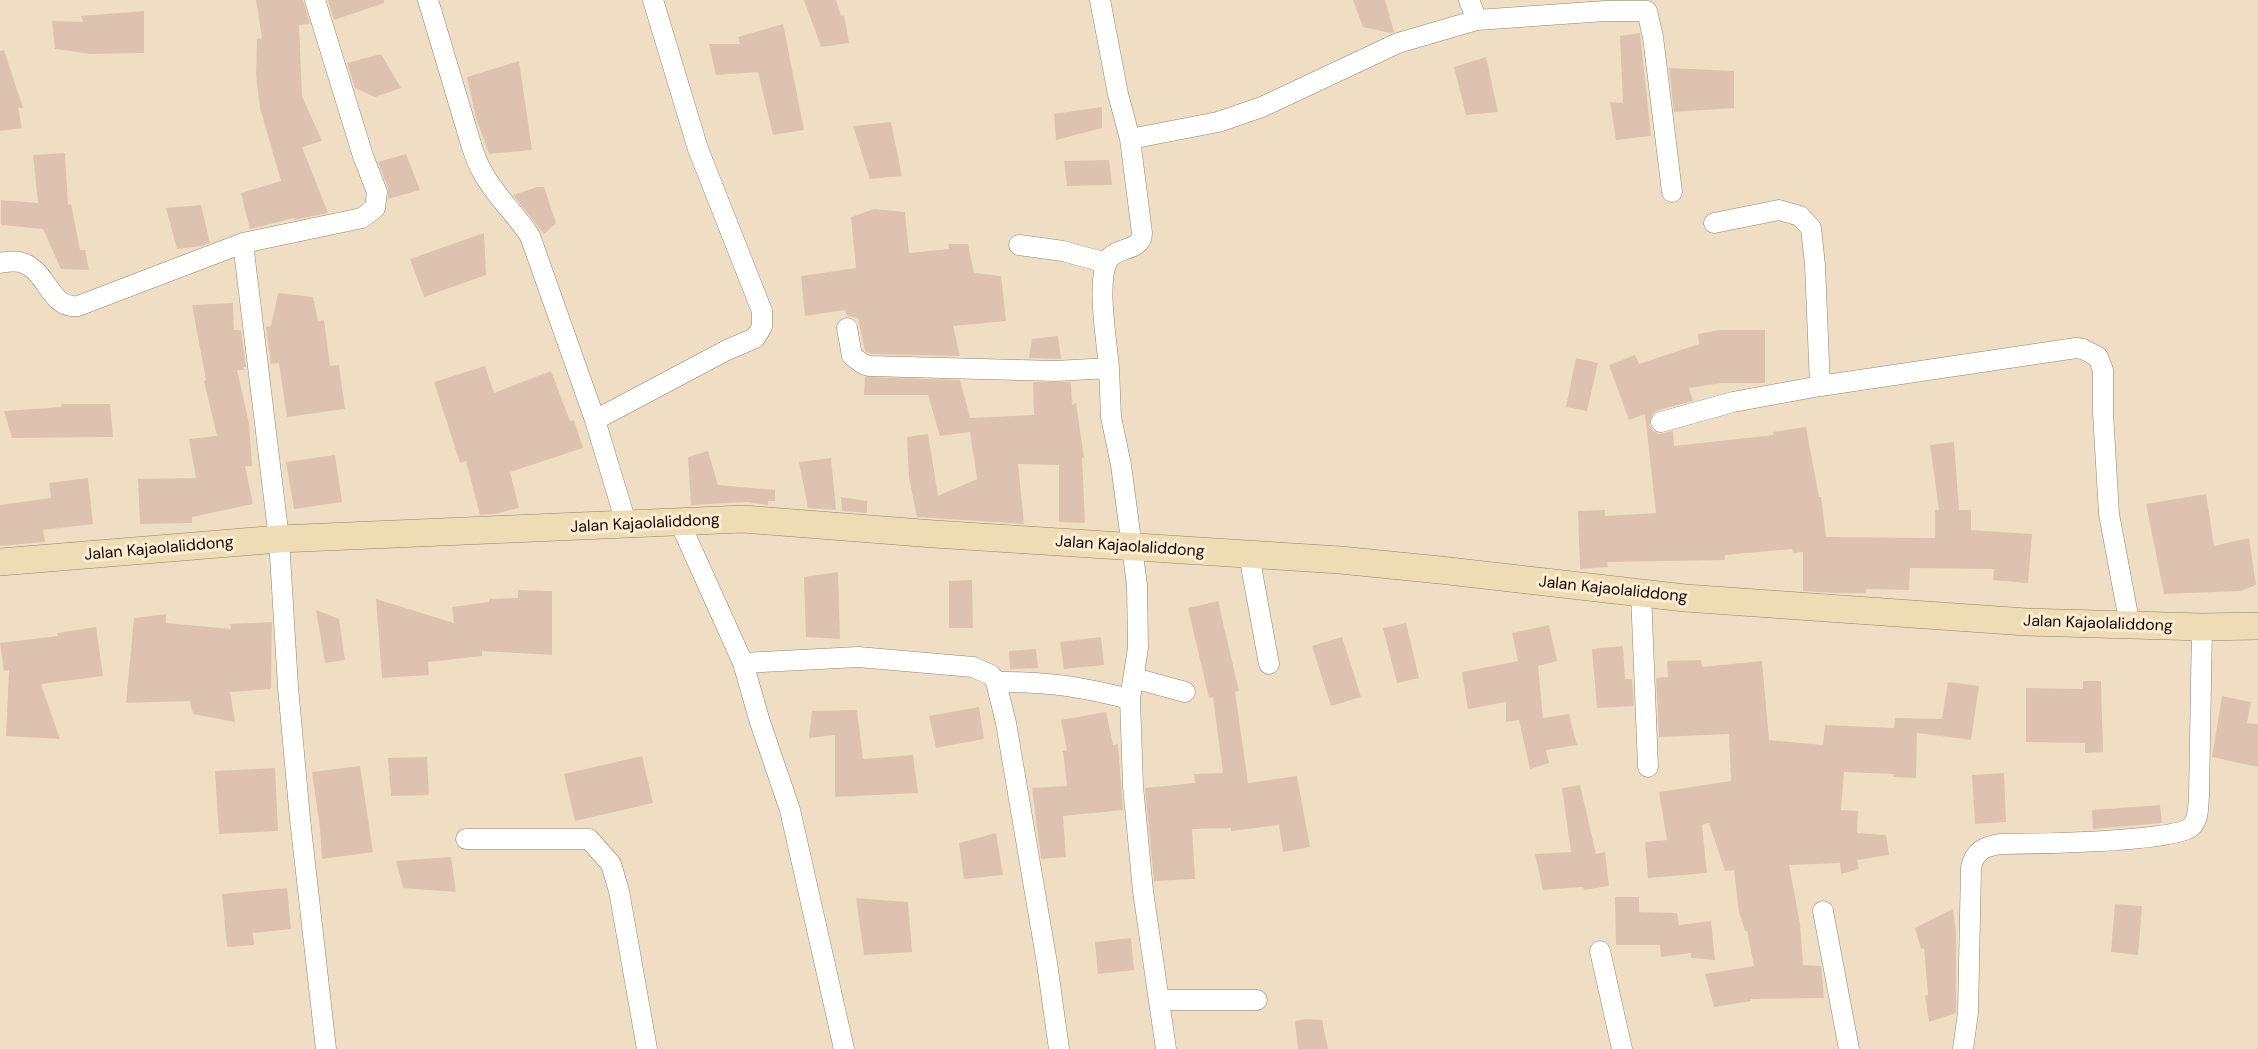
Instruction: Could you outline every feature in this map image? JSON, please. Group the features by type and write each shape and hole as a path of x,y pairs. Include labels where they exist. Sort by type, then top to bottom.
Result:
{"street":[{"path":"0,262 19,262 28,266 43,279 58,301 72,307 243,243 362,218 375,208 377,192 363,156 315,0"},
{"path":"428,0 471,144 483,173 530,237 596,420 627,526"},
{"path":"596,420 755,338 762,327 762,311 698,149 653,0"},
{"path":"1100,0 1118,94 1130,139 1142,238 1137,244 1111,256 1106,263 1103,305 1111,417 1121,465 1136,564 1138,648 1130,699 1133,786 1143,891 1166,1049"},
{"path":"1469,0 1477,20"},
{"path":"1130,139 1218,122 1251,111 1398,43 1477,20 1605,11 1647,11 1653,37 1672,192"},
{"path":"1714,223 1779,210 1800,216 1811,228 1815,265 1820,386"},
{"path":"243,243 279,539 288,687 300,819 326,1049"},
{"path":"1018,245 1063,251 1106,263"},
{"path":"847,328 852,356 869,366 1056,371 1109,368"},
{"path":"1661,422 1733,402 1820,386 2076,348 2083,349 2098,357 2103,370 2103,413 2111,525 2130,626"},
{"name":"Jalan Kajaolaliddong","path":"0,562 279,539 627,526 743,519 1440,570 1685,598 2015,622 2130,626 2258,626"},
{"path":"680,523 743,663 790,810 844,1049"},
{"path":"1249,555 1269,663"},
{"path":"1641,593 1648,767"},
{"path":"1964,1049 1968,1013 1971,868 1972,861 1979,852 1985,847 2001,844 2173,835 2186,831 2195,823 2199,796 2202,627"},
{"path":"743,663 858,657 973,666 991,675 996,682 1006,723 1059,1049"},
{"path":"1134,678 1185,692"},
{"path":"996,682 1057,683 1130,699"},
{"path":"466,839 589,838 602,852 611,864 619,891 647,1049"},
{"path":"1823,911 1849,1049"},
{"path":"1600,951 1622,1049"},
{"path":"1160,1000 1257,1000"}],"building":[{"path":"256,0 303,0 310,24 299,25 302,96 322,141 302,147 328,213 294,220 294,218 250,229 241,193 281,181 260,108 256,75 257,39 262,38"},
{"path":"328,0 384,0 384,3 334,20"},
{"path":"804,0 836,0 841,16 844,15 849,43 821,47"},
{"path":"1353,0 1385,0 1394,32 1363,27"},
{"path":"144,11 144,53 91,54 55,49 52,21 83,22 81,16"},
{"path":"783,24 804,130 773,135 758,72 716,75 709,44 740,44 738,37"},
{"path":"1640,33 1651,136 1616,140 1610,102 1623,103 1620,36"},
{"path":"4,50 23,108 18,108 22,128 0,131 0,51"},
{"path":"381,54 401,88 375,97 355,88 347,63"},
{"path":"1486,57 1498,112 1466,115 1454,67"},
{"path":"519,61 532,150 489,154 476,118 467,77"},
{"path":"1669,68 1734,71 1734,108 1674,112"},
{"path":"1102,107 1102,128 1056,140 1054,114"},
{"path":"891,122 902,176 870,179 853,126"},
{"path":"65,153 68,205 71,204 80,250 85,250 89,270 61,269 43,229 1,225 1,200 38,203 33,155"},
{"path":"406,154 420,190 388,199 388,188 378,162"},
{"path":"1109,160 1112,185 1067,186 1064,161"},
{"path":"544,187 556,223 544,234 513,195"},
{"path":"201,205 210,243 177,249 166,208"},
{"path":"874,209 905,212 909,253 949,249 948,244 968,244 974,273 1001,276 1006,321 953,326 960,356 871,354 865,351 858,318 847,316 845,310 805,316 801,276 856,268 851,217"},
{"path":"484,233 486,275 424,297 410,259"},
{"path":"278,293 313,297 318,321 324,320 330,366 339,365 345,409 287,417 279,363 271,364 266,327 271,326"},
{"path":"233,303 234,330 241,330 246,367 243,367 244,370 237,370 249,423 252,466 245,466 253,504 192,517 192,523 140,524 138,479 196,478 189,439 217,436 204,381 206,380 192,305"},
{"path":"1720,330 1765,330 1765,383 1722,383 1689,388 1693,401 1658,410 1652,414 1649,425 1653,431 1659,434 1673,431 1674,446 1774,435 1773,432 1806,427 1819,497 1821,497 1826,537 1935,538 1935,510 1939,510 1930,445 1954,442 1959,510 1971,510 1971,530 2032,534 2028,583 1993,580 1994,569 1910,568 1909,590 1866,589 1866,593 1803,591 1803,552 1793,553 1792,549 1725,555 1725,560 1607,562 1608,567 1580,569 1578,511 1605,510 1605,516 1656,513 1645,414 1629,420 1609,365 1635,355 1639,364 1699,344 1698,334"},
{"path":"1058,336 1061,359 1029,358 1032,339"},
{"path":"1576,358 1598,363 1587,411 1566,407"},
{"path":"485,366 494,393 551,371 570,421 574,420 583,448 510,472 519,508 480,515 466,461 460,463 434,382"},
{"path":"865,377 960,380 970,418 1034,415 1033,382 1071,382 1072,405 1076,403 1084,458 1082,458 1085,523 1059,522 1059,465 1018,464 1024,524 917,517 909,478 907,437 928,434 938,496 977,479 970,432 940,436 928,395 864,395"},
{"path":"61,404 110,404 113,437 12,438 4,411 62,407"},
{"path":"708,451 718,485 775,490 775,501 768,501 768,505 747,502 691,505 688,457"},
{"path":"335,455 342,502 294,509 286,462"},
{"path":"831,458 836,510 808,508 799,462"},
{"path":"88,478 93,524 43,530 45,542 0,546 0,505 51,498 49,483"},
{"path":"2206,494 2214,546 2249,538 2256,585 2241,591 2164,594 2146,504"},
{"path":"841,497 867,501 867,513 842,511"},
{"path":"838,572 840,639 806,637 804,577"},
{"path":"972,580 973,628 949,628 949,581"},
{"path":"518,590 552,591 552,655 482,651 482,656 428,662 429,675 382,678 376,599 454,623 452,607 489,602 489,599 518,598"},
{"path":"1218,601 1239,691 1235,692 1248,783 1297,776 1310,847 1283,852 1279,825 1231,831 1231,828 1192,829 1195,879 1154,881 1145,788 1195,783 1194,774 1223,773 1213,697 1209,698 1188,608"},
{"path":"316,610 339,619 345,660 325,663"},
{"path":"166,614 166,623 231,629 230,624 272,622 271,689 230,692 235,722 193,714 190,701 126,703 134,618"},
{"path":"1406,623 1419,678 1397,683 1383,628"},
{"path":"1549,625 1557,661 1538,666 1543,718 1569,714 1577,745 1546,750 1549,763 1530,769 1519,720 1506,722 1506,702 1468,709 1462,672 1518,661 1512,633"},
{"path":"96,627 103,676 41,684 60,739 6,736 9,670 4,671 0,643 58,636 57,633"},
{"path":"1101,637 1104,665 1064,669 1060,642"},
{"path":"1342,637 1361,697 1331,706 1312,646"},
{"path":"1623,646 1625,679 1632,679 1634,706 1597,708 1592,649"},
{"path":"1036,649 1038,668 1010,669 1009,651"},
{"path":"1701,660 1702,667 1762,661 1769,740 1823,745 1825,725 1894,728 1895,718 1942,719 1948,682 1979,686 1971,740 1917,733 1916,778 1893,777 1894,774 1844,772 1841,810 1858,811 1857,833 1886,835 1889,855 1857,860 1859,869 1841,874 1840,863 1789,865 1800,923 1803,965 1821,966 1824,998 1751,999 1751,1001 1714,1007 1705,974 1754,966 1747,931 1745,931 1739,912 1734,870 1725,871 1709,823 1702,825 1707,873 1648,878 1645,842 1667,840 1659,792 1731,781 1729,734 1659,737 1656,678 1668,677 1667,661"},
{"path":"2083,681 2101,681 2103,752 2085,753 2085,743 2026,742 2026,688 2083,689"},
{"path":"2222,696 2251,702 2247,723 2258,724 2258,767 2212,757"},
{"path":"979,707 984,739 936,748 929,716"},
{"path":"857,710 863,759 913,755 918,793 835,797 835,735 809,738 812,711"},
{"path":"1106,712 1113,745 1118,744 1123,810 1063,816 1066,857 1041,859 1032,788 1067,786 1063,751 1067,750 1061,720"},
{"path":"642,756 653,803 575,821 564,774"},
{"path":"427,757 429,795 391,796 388,758"},
{"path":"360,766 373,852 322,859 312,772"},
{"path":"275,768 278,831 219,834 215,771"},
{"path":"2004,773 2006,822 1975,824 1972,775"},
{"path":"1580,785 1596,854 1605,852 1609,886 1584,890 1583,887 1543,890 1535,854 1571,852 1562,788"},
{"path":"2160,805 2162,823 2093,829 2092,810"},
{"path":"996,833 1003,875 964,879 959,843"},
{"path":"451,857 456,892 403,888 396,861"},
{"path":"287,888 291,929 253,933 254,945 227,947 222,894"},
{"path":"1615,897 1639,897 1639,912 1677,913 1679,925 1711,921 1715,960 1691,958 1691,953 1661,957 1660,945 1616,945"},
{"path":"856,898 908,902 912,952 864,955"},
{"path":"2115,904 2142,906 2138,955 2111,952"},
{"path":"1953,909 1956,932 1956,1013 1929,1022 1925,996 1928,995 1924,948 1921,949 1915,928"},
{"path":"1131,938 1134,970 1098,974 1095,942"},
{"path":"1322,1020 1328,1049 1298,1049 1295,1021"}]}
